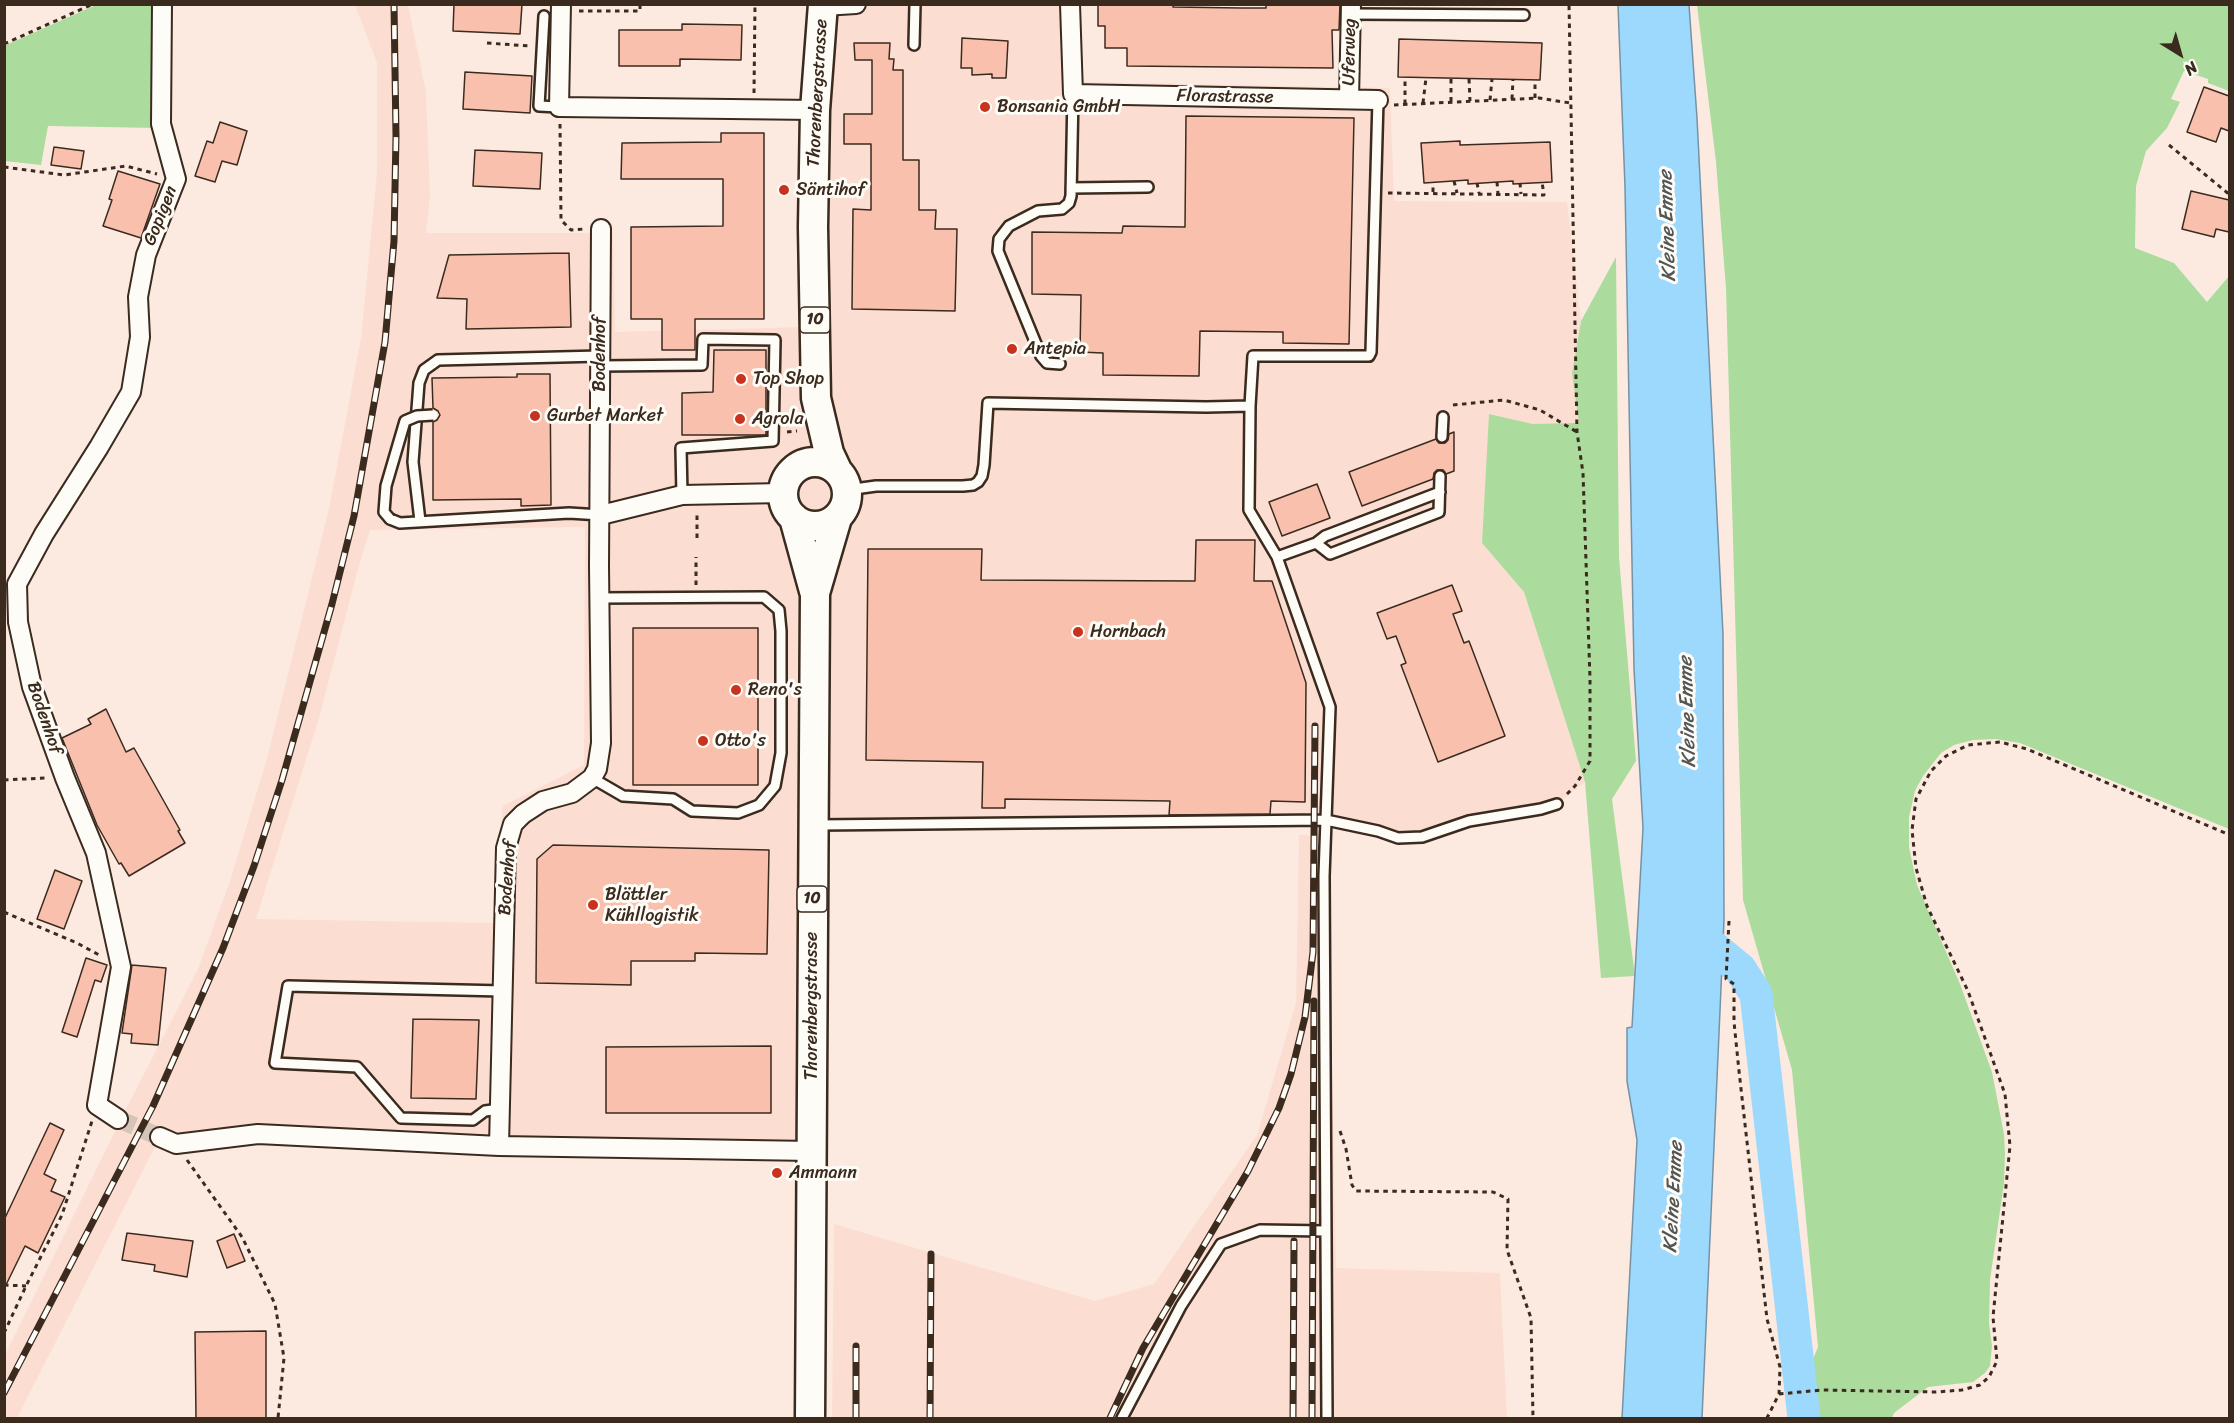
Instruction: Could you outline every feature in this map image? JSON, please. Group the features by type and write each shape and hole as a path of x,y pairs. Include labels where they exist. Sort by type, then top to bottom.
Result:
{"main road":[{"name":"Thorenbergstrasse","path":"823,5 815,110 813,227 816,398 829,453 842,480"},
{"name":"Thorenbergstrasse","path":"796,468 816,398"},
{"path":"796,468 814,462 824,463 842,480"},
{"name":"10","path":"789,506 785,484 796,468"},
{"name":"10","path":"837,518 847,501 842,480"},
{"name":"Thorenbergstrasse","path":"789,506 815,594"},
{"path":"789,506 805,524 815,526 837,518"},
{"name":"Thorenbergstrasse","path":"810,1419 815,594 837,518"}],"street":[{"name":"Gopigen","path":"17,584 44,534 131,392 140,337 138,297 146,255 176,179 161,124 162,4"},
{"path":"561,4 559,107 815,110"},
{"path":"823,5 856,4"},
{"path":"1070,4 1073,93"},
{"name":"Uferweg","path":"1349,99 1351,9"},
{"name":"Florastrasse","path":"1073,93 1349,99 1378,103"},
{"name":"Bodenhof","path":"499,1146 506,848 513,824 532,807 543,801 572,793 592,778 597,769 601,743 601,229"},
{"path":"601,515 682,495 789,506"},
{"name":"Bodenhof","path":"17,584 18,622 32,687 65,778 96,853 121,967 98,1105"},
{"path":"98,1105 118,1119"},
{"path":"168,1140 258,1134 499,1146 812,1151"}],"lane":[{"path":"914,45 915,4"},
{"path":"1351,9 1524,15"},
{"path":"544,16 539,106 559,107"},
{"path":"1060,364 1047,363 1041,356 998,251 998,245 999,239 1009,226 1038,211 1062,209 1069,203 1073,93"},
{"path":"1327,1419 1326,820 1330,707 1277,557 1249,510 1250,406 1253,356 1369,357 1371,352 1378,103"},
{"path":"1071,188 1148,187"},
{"path":"420,521 413,462 419,383 424,370 438,360 600,361 702,365 703,339 775,340 773,441 681,448 682,495"},
{"path":"842,480 876,486 973,485 982,476 988,403 1250,406"},
{"path":"433,415 417,416 405,421 386,486 384,512 390,519 400,523 569,513 601,515"},
{"path":"1442,437 1443,417"},
{"path":"1316,543 1330,554 1439,512 1440,476"},
{"path":"1277,557 1440,492"},
{"path":"592,778 623,796 673,799 692,811 738,813 759,805 775,786 781,753 779,610 764,597 600,597"},
{"path":"813,825 1326,820 1378,831 1398,838 1422,837 1469,821 1557,804"},
{"path":"500,1109 485,1111 473,1120 401,1118 357,1068 275,1063 288,986 502,991"},
{"path":"1122,1419 1181,1306 1221,1244 1260,1230 1326,1231"}],"path":[{"path":"4,44 93,4"},
{"path":"585,11 640,11 640,4"},
{"path":"754,109 755,4"},
{"path":"1557,804 1575,786 1590,761 1586,535 1583,473 1577,432 1569,4"},
{"path":"487,44 532,46 533,37"},
{"path":"1405,104 1406,77"},
{"path":"1423,104 1426,78"},
{"path":"1450,79 1450,102"},
{"path":"1469,79 1470,101"},
{"path":"1490,100 1492,79"},
{"path":"1512,99 1513,80"},
{"path":"1535,80 1535,98"},
{"path":"1378,103 1423,104 1535,98 1570,103"},
{"path":"559,107 561,220 571,230 601,229"},
{"path":"2169,145 2229,195"},
{"path":"4,167 64,175 126,166 176,179"},
{"path":"1454,181 1457,193"},
{"path":"1433,182 1433,192"},
{"path":"1497,182 1498,194"},
{"path":"1375,193 1544,195 1542,182"},
{"path":"1477,183 1479,193"},
{"path":"1520,183 1521,194"},
{"path":"1454,405 1504,399 1540,410 1577,432"},
{"path":"697,509 697,538"},
{"path":"696,557 696,587"},
{"path":"1779,1394 1822,1390 1936,1392 1962,1390 1980,1385 1989,1377 1997,1361 1993,1317 2010,1146 2005,1095 1968,991 1927,906 1916,868 1912,830 1916,799 1931,771 1946,756 1968,745 2000,742 2027,748 2229,835"},
{"path":"4,780 32,777 65,778"},
{"path":"4,912 76,943 121,967"},
{"path":"1729,922 1726,979 1734,984 1734,1022 1767,1319 1780,1367 1779,1394 1767,1419"},
{"path":"4,1334 62,1215 98,1105"},
{"path":"1340,1130 1346,1149 1352,1185 1356,1191 1493,1192 1508,1199 1507,1251 1531,1318 1533,1419"},
{"path":"168,1140 242,1237 275,1304 284,1358 278,1419"},
{"path":"4,1285 26,1286"}],"shaded area":[{"path":"355,5 408,5 426,92 430,196 426,233 613,233 615,332 802,327 831,5 1065,5 1085,82 1390,88 1394,201 1567,202 1581,321 1572,373 1580,424 1533,424 1490,414 1482,543 1524,592 1585,782 1557,804 1398,838 1325,820 813,825 812,1151 160,1137 17,1418 5,1418 4,1357 198,969 230,881 266,762 329,509 361,338 377,173 377,63","holes":["585,527 584,765 503,806 493,923 256,919 319,718 370,530"]},
{"path":"1299,835 1327,836 1336,1268 1500,1273 1507,1418 832,1418 834,1224 1095,1301 1154,1284 1257,1135 1296,1003"}],"green space":[{"path":"96,5 158,5 157,128 48,126 41,165 5,161 4,46"},
{"path":"1697,5 2229,5 2229,91 2208,83 2208,79 2184,71 2171,99 2180,102 2167,128 2146,151 2136,186 2135,248 2174,263 2207,302 2229,276 2229,829 2020,743 1996,739 1973,740 1954,745 1941,753 1923,776 1915,791 1909,817 1909,847 1917,885 1960,984 1992,1072 2004,1134 2004,1183 1990,1280 1989,1323 1992,1346 1990,1366 1973,1382 1928,1387 1894,1413 1892,1418 1789,1418 1818,1347 1792,1070 1743,900 1726,288 1716,162"},
{"path":"1616,257 1619,557 1636,761 1612,799 1635,976 1601,978 1585,782 1524,592 1482,543 1489,414 1533,424 1579,423 1572,373 1581,321"}],"water":[{"name":"Kleine Emme","path":"1618,5 1689,5 1697,118 1723,634 1724,920 1702,1418 1622,1418 1637,1140 1627,1081 1627,1028 1632,1027 1643,828 1634,669 1625,187"}],"building":[{"path":"454,4 522,4 520,34 453,31"},
{"path":"1098,4 1266,8 1266,4 1340,4 1339,30 1332,30 1333,68 1127,66 1127,48 1105,48 1105,26 1098,26"},
{"path":"682,24 742,25 741,60 680,59 680,66 619,66 619,30 682,30"},
{"path":"962,38 1008,41 1006,78 992,78 992,74 972,75 972,68 961,68"},
{"path":"1399,39 1542,43 1540,80 1398,77"},
{"path":"854,43 890,43 889,59 894,59 893,70 903,70 903,160 919,160 919,210 936,210 935,229 957,229 955,311 852,309 853,209 871,210 871,144 844,144 844,114 872,114 872,60 855,60"},
{"path":"465,72 532,76 530,113 463,109"},
{"path":"2204,87 2229,96 2229,131 2221,128 2216,142 2187,132"},
{"path":"1186,116 1354,118 1349,344 1283,343 1283,332 1200,331 1199,376 1103,375 1103,353 1080,352 1081,295 1032,294 1032,232 1122,233 1123,226 1185,227"},
{"path":"220,122 247,131 237,165 222,161 215,182 195,176 207,141 213,143"},
{"path":"721,133 764,133 764,319 695,319 695,350 662,350 662,319 631,319 631,227 723,226 723,179 621,179 622,143 721,142"},
{"path":"1460,141 1460,145 1550,142 1552,182 1513,184 1513,181 1468,184 1468,180 1424,183 1421,143"},
{"path":"54,147 84,151 81,169 51,165"},
{"path":"475,150 542,153 540,189 473,186"},
{"path":"118,171 160,184 141,238 103,226 112,200 109,199"},
{"path":"2191,191 2229,200 2229,232 2216,229 2214,237 2182,229"},
{"path":"569,253 571,327 466,329 467,299 437,298 449,255"},
{"path":"714,350 766,350 766,435 682,435 682,393 713,392"},
{"path":"517,374 550,374 551,505 521,506 521,499 433,500 433,422 440,415 433,408 432,378 517,377"},
{"path":"1454,432 1454,471 1446,474 1443,470 1437,470 1433,479 1362,506 1349,472 1436,439 1439,443 1445,443 1449,434"},
{"path":"1317,484 1330,518 1282,536 1269,502"},
{"name":"Hornbach","path":"1196,540 1255,540 1254,581 1272,581 1306,683 1305,802 1271,801 1270,814 1169,815 1170,801 1005,799 1005,808 982,808 983,762 866,760 868,549 982,549 981,580 1195,581"},
{"path":"1452,585 1462,611 1453,614 1464,643 1469,641 1505,736 1438,762 1401,665 1406,663 1396,636 1387,639 1377,613"},
{"path":"633,628 758,628 758,785 633,785"},
{"path":"106,709 126,752 134,748 185,843 129,876 121,863 119,864 97,825 62,738 91,724 88,719"},
{"path":"553,845 769,850 767,954 695,953 695,961 631,961 631,985 536,983 537,859"},
{"path":"55,870 82,881 64,929 37,919"},
{"path":"86,958 107,965 101,982 95,980 77,1037 62,1032"},
{"path":"132,965 166,968 158,1045 131,1043 132,1034 122,1033"},
{"path":"413,1019 479,1020 476,1099 411,1098"},
{"path":"771,1046 771,1113 606,1113 606,1047"},
{"path":"50,1123 64,1130 44,1174 56,1180 51,1191 65,1197 38,1253 25,1246 4,1289 4,1220"},
{"path":"127,1233 193,1241 187,1277 154,1271 155,1265 122,1260"},
{"path":"234,1234 245,1261 227,1268 217,1241"},
{"path":"266,1331 266,1419 196,1419 195,1332"}],"waterway":[{"path":"1690,928 1740,969 1756,994 1804,1418"}],"tunnel":[{"path":"118,1119 160,1137"}],"railway":[{"path":"4,1393 153,1106 223,948 254,866 282,780 332,604 354,516 385,342 394,241 396,136 394,4"},
{"path":"1110,1418 1143,1348 1248,1171 1279,1108 1291,1074 1305,1017 1313,952 1315,726"},
{"path":"1312,1418 1314,1001"},
{"path":"1293,1418 1294,1241"},
{"path":"930,1418 931,1254"},
{"path":"856,1346 856,1418"}],"place":[{"name":"Bonsania GmbH","path":"985,107"},
{"name":"Säntihof","path":"784,190"},
{"name":"Antepia","path":"1012,349"},
{"name":"Top Shop","path":"741,379"},
{"name":"Gurbet Market","path":"535,416"},
{"name":"Agrola","path":"740,419"},
{"name":"Hornbach","path":"1078,632"},
{"name":"Reno's","path":"736,690"},
{"name":"Otto's","path":"703,741"},
{"name":"Blättler Kühllogistik","path":"593,905"},
{"name":"Ammann","path":"777,1173"}]}
